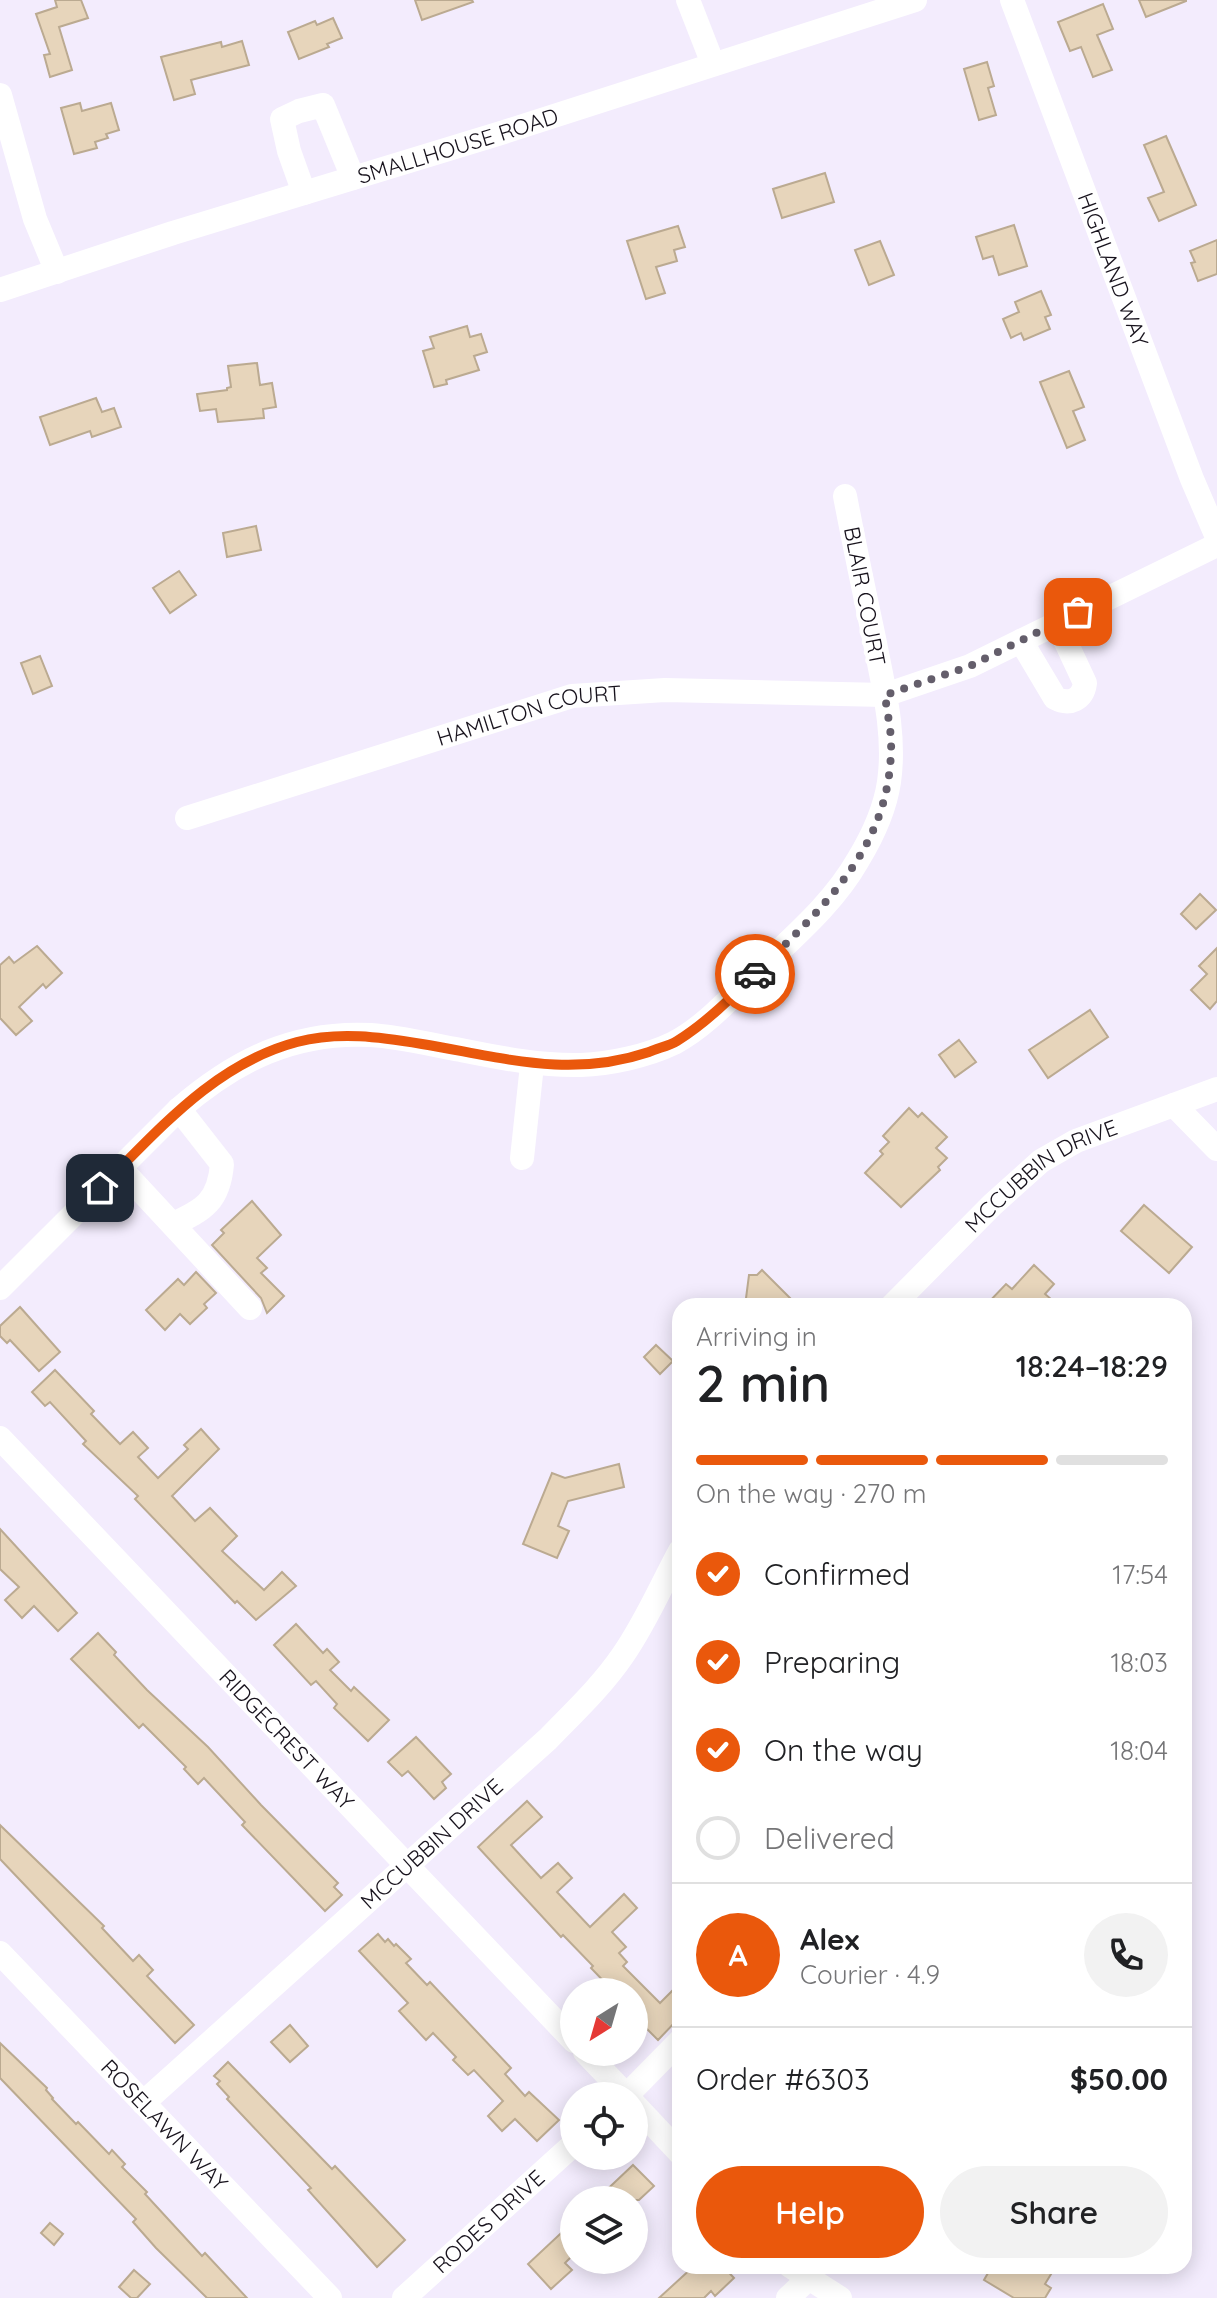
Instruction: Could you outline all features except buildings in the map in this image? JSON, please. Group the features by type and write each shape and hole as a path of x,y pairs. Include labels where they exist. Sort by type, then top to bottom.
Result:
{"street":[{"path":"688,0 713,64"},
{"name":"HIGHLAND WAY","path":"1012,0 1186,464 1217,537"},
{"name":"SMALLHOUSE ROAD","path":"0,290 901,2"},
{"path":"0,95 35,219 57,272"},
{"path":"304,193 289,151 282,119 299,111 323,105 353,178"},
{"name":"BLAIR COURT","path":"0,1288 179,1109 210,1083 235,1067 297,1042 372,1035 532,1065 584,1065 633,1057 675,1042 706,1020 823,908 858,861 879,819 889,783 892,747 885,695 845,496"},
{"path":"885,695 970,666 1217,545"},
{"path":"1021,641 1055,698 1066,702 1076,700 1085,683 1057,623"},
{"name":"HAMILTON COURT","path":"187,818 572,696 665,690 885,695"},
{"path":"522,1158 532,1065"},
{"name":"MCCUBBIN DRIVE","path":"900,1298 992,1205 1041,1161 1076,1141 1217,1089"},
{"path":"1174,1105 1217,1149"},
{"path":"173,1224 194,1215 213,1198 220,1184 222,1164 179,1109"},
{"path":"120,1168 250,1308"},
{"name":"RIDGECREST WAY","path":"0,1438 560,2026"},
{"name":"MCCUBBIN DRIVE","path":"143,2103 531,1756 599,1687 641,1627 672,1567"},
{"name":"ROSELAWN WAY","path":"0,1953 330,2298"},
{"path":"640,2082 672,2049"},
{"path":"598,2066 614,2082"},
{"path":"648,2119 672,2144"},
{"name":"RODES DRIVE","path":"404,2298 560,2157"},
{"path":"788,2298 798,2274"},
{"path":"802,2274 840,2298"}],"way so far":[{"path":"755,974 838,890 858,861 879,819 889,783 892,747 885,695 970,666 1078,612"}],"route":[{"path":"100,1188 179,1109 210,1083 235,1067 297,1042 372,1035 532,1065 584,1065 633,1057 675,1042 706,1020 755,974"}]}
